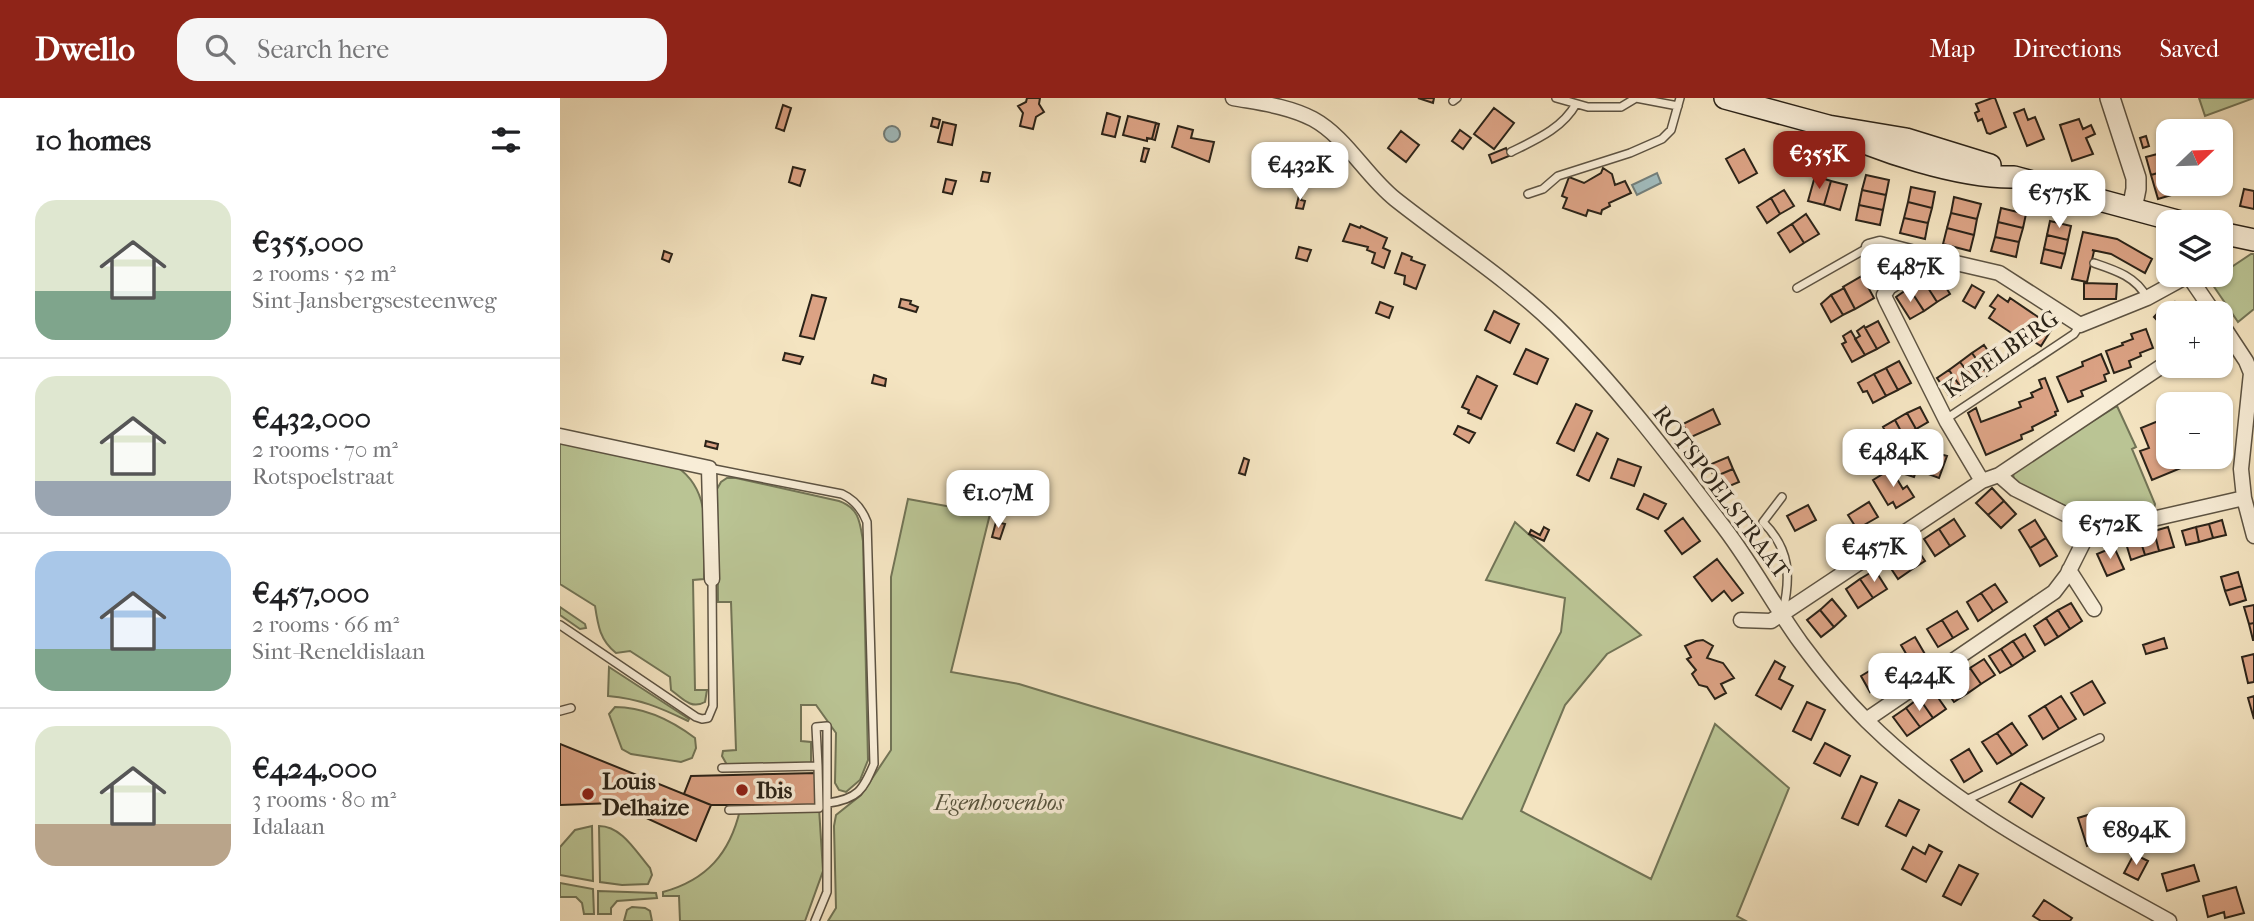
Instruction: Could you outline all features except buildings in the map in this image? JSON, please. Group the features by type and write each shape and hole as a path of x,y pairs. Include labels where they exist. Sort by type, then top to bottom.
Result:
{"main road":[{"path":"1725,98 1828,126 1851,138 1908,157 2000,177 2014,177 2156,215"},
{"path":"2233,236 2254,240"}],"street":[{"name":"ROTSPOELSTRAAT","path":"1233,98 1289,109 1315,120 1335,137 1392,197 1509,285 1556,326 1606,380 1714,513 1746,557 1801,643 1834,685 1866,720 1924,773 2011,833 2169,921"},
{"path":"2110,98 2136,178 2132,209"},
{"name":"KAPELBERG","path":"1869,247 1880,244 1999,273 2080,325 2147,298 2167,287"},
{"name":"KAPELBERG","path":"1934,258 1889,287 1884,295 1946,419 1982,481"},
{"path":"2233,337 2250,357 2251,373 2241,469 2244,498 2254,536"},
{"path":"1741,620 1771,621 1982,481 1999,475 2156,370"},
{"path":"560,436 709,468 712,579"},
{"path":"1999,475 2015,489 2091,527 2122,526 2244,498"},
{"path":"1866,720 2054,592 2069,570 2091,527"},
{"path":"2069,570 2094,609"}],"lane":[{"path":"1528,194 1543,189 1558,176 1630,153 1662,139 1671,130 1679,102 1636,98 1620,107 1588,107 1556,98"},
{"path":"1511,152 1559,124 1568,117 1576,104"},
{"name":"KAPELBERG","path":"1797,288 1869,247"},
{"path":"2094,263 2123,273 2144,291 2147,298"},
{"name":"KAPELBERG","path":"1946,419 2074,334 2080,325"},
{"path":"709,468 842,494 851,498 863,511 867,522 874,764 865,785 854,796 848,800 828,803"},
{"path":"1782,497 1763,522 1772,532 1789,570 1788,590 1782,614"},
{"path":"560,625 696,717 705,718 713,706 712,579"},
{"path":"560,711 571,708"},
{"path":"729,810 819,808 816,727 827,726 827,892 815,920"},
{"path":"1963,802 2100,738"},
{"path":"722,768 818,765"}],"green space":[{"path":"2199,98 2254,98 2205,116"},
{"path":"2254,254 2254,309 2238,322 2233,315 2233,301 2224,301 2214,287 2233,287 2233,266"},
{"path":"2117,406 2136,447 2132,449 2155,504 2154,510 2097,521 2014,482 2013,471"},
{"path":"560,443 677,467 689,477 697,490 702,503 705,533 704,579 693,580 695,690 707,690 705,702 695,705 687,702 671,690 670,677 630,651 616,653 606,643 601,632 595,606 560,584"},
{"path":"727,478 839,501 851,508 857,516 863,541 868,760 860,780 846,792 839,790 835,783 836,733 816,705 801,705 801,741 811,742 811,766 731,772 722,756 723,751 736,750 731,602 718,602 717,489"},
{"name":"Egenhovenbos","path":"908,499 990,514 951,672 1019,684 1462,819 1561,632 1565,598 1486,580 1515,522 1641,635 1607,654 1565,705 1521,811 1651,879 1715,724 1789,788 1737,916 1746,921 828,921 836,908 836,815 861,795 891,750 891,577"},
{"path":"560,607 585,624 586,628 580,629 560,615"},
{"path":"609,667 689,719 688,721 649,704 608,696"},
{"path":"615,707 647,712 686,732 695,738 696,748 692,758 681,762 631,754 622,749 609,714"},
{"path":"819,808 823,871 805,921 680,921 679,896 663,896 663,892 692,880 714,863 730,839 740,810"},
{"path":"592,826 593,881 560,875 560,847 575,830"},
{"path":"599,826 615,830 634,848 650,868 652,875 648,884 600,882"},
{"path":"560,883 593,889 594,914 584,914 582,903 576,897 560,897"},
{"path":"598,891 656,893 657,898 617,901 611,908 611,914 598,914"},
{"path":"632,907 650,911 652,921 624,921 627,910"}],"water":[{"path":"892,126 900,134 892,142 884,134"},
{"path":"1657,173 1661,183 1637,195 1632,185"},
{"path":"2153,813 2156,824 2133,831 2129,820"}],"place":[{"name":"Ibis","path":"742,790"},
{"name":"Louis Delhaize","path":"588,794"}]}
